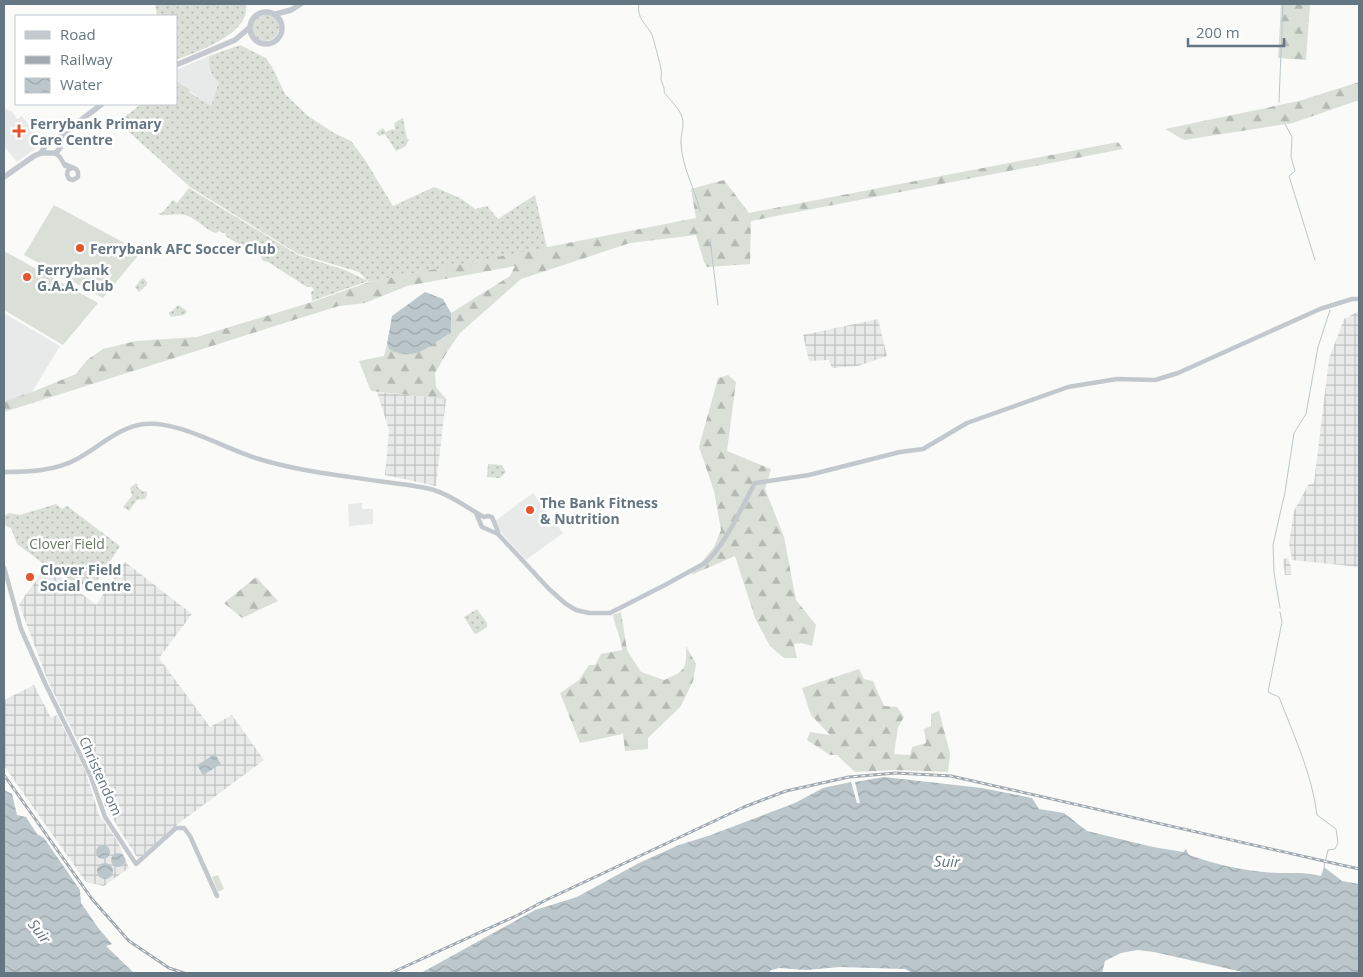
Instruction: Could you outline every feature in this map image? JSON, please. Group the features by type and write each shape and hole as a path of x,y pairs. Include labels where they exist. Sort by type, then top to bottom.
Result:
{"main road":[{"path":"235,40 249,28 256,15 266,12 276,14 291,10 301,4"},
{"path":"178,64 235,40 246,38 266,45 273,43 281,35 282,25 291,10"},
{"path":"276,14 282,25"},
{"path":"249,28 255,41"},
{"path":"54,154 62,134 101,105"},
{"path":"41,153 48,141 58,144"},
{"path":"46,145 54,154"},
{"path":"4,177 34,156 41,153 54,154"}],"street":[{"path":"54,154 78,172 76,179 72,180 69,178 65,164"},
{"path":"67,172 72,168"},
{"path":"4,472 55,468 79,458 128,428 143,424 176,427 245,455 279,465 424,488 457,500 476,513 482,519 482,527 498,534 549,590 566,604 576,610 589,614 610,613 665,586 705,563 722,541 755,483 809,475 900,452 923,449 966,424 1068,387 1117,379 1155,380 1178,373 1320,309 1352,299 1359,299"},
{"path":"482,519 488,516 492,517 498,534"},
{"path":"490,529 494,525"},
{"name":"Christendom","path":"4,567 21,629 91,777 105,817 136,864 176,828 184,828 190,836 217,896"}],"shaded area":[{"path":"209,56 210,73 219,82 211,107 178,82 178,69"},
{"name":"Ferrybank Primary Care Centre","path":"7,109 12,111 17,119 22,116 43,143 17,162 4,146 4,111"},
{"path":"1359,311 1359,567 1292,560 1289,543 1294,511 1308,485 1314,483 1329,359 1344,319"},
{"path":"4,313 60,346 32,392 4,401"},
{"path":"878,319 887,356 858,366 832,368 829,360 809,361 803,335"},
{"path":"377,392 446,399 436,486 385,475 389,430"},
{"path":"533,493 563,533 526,560 497,528 495,521"},
{"path":"362,503 362,509 373,509 373,524 349,526 348,504"},
{"path":"1288,558 1291,575 1285,575 1283,559"},
{"path":"125,562 192,614 159,658 210,727 232,715 264,760 179,823 138,859 105,806 94,774 48,681 19,604 47,566 96,605"},
{"path":"34,685 51,718 57,715 86,773 99,815 118,842 129,868 104,886 86,882 4,766 4,700"}],"green space":[{"path":"155,4 246,4 245,15 232,33 209,46 178,59 178,15 157,15"},
{"path":"1281,4 1310,4 1306,60 1278,58"},
{"path":"265,13 275,17 279,27 275,37 265,41 255,37 251,27 255,17"},
{"path":"240,45 266,58 285,94 308,116 334,133 351,141 393,206 434,187 460,198 475,209 487,206 498,219 535,195 547,248 369,282 359,272 298,254 190,187 118,122 140,105 178,105 178,82 211,106 219,82 211,74 209,56"},
{"path":"1359,82 1359,100 1293,123 1184,140 1165,129 1299,101"},
{"path":"403,118 407,139 409,139 406,146 396,151 385,134 379,136 376,133 383,128 386,132 392,129 395,130 394,123"},
{"path":"1118,142 1123,149 751,221 750,264 707,267 696,235 630,243 521,279 460,333 447,352 435,373 436,387 446,399 371,391 359,361 384,356 387,344 389,349 450,332 451,313 510,276 515,266 407,286 365,303 339,306 4,412 4,401 76,374 87,360 103,349 136,341 197,337 312,302 369,282 696,218 691,189 724,180 749,213"},
{"path":"189,188 298,255 345,270 368,281 312,301 311,292 314,290 312,287 307,287 268,262 263,261 261,257 225,236 226,234 219,231 216,233 212,232 185,215 160,215 159,213 162,213 173,200 177,203"},
{"name":"Ferrybank AFC Soccer Club","path":"54,205 141,252 103,298 24,255"},
{"name":"Ferrybank G.A.A. Club","path":"4,251 98,303 63,345 4,310"},
{"path":"143,278 147,285 139,292 135,287"},
{"path":"178,305 187,312 184,315 171,317 169,312"},
{"path":"728,375 736,382 727,451 771,469 765,489 784,537 796,600 816,625 812,646 801,643 794,644 797,658 784,658 770,646 755,618 735,556 691,575 714,547 721,530 714,491 699,447 718,378"},
{"path":"488,464 502,465 506,472 500,478 487,477"},
{"path":"136,483 137,487 147,492 147,495 145,499 137,500 129,511 123,507 132,496 130,488"},
{"name":"Clover Field","path":"56,504 62,509 67,506 120,546 90,593 44,564 17,544 11,528 4,525 4,516 9,513 20,515"},
{"path":"256,577 278,601 242,618 224,603"},
{"path":"477,609 487,623 487,627 476,634 464,617"},
{"path":"621,612 627,650 641,672 664,680 676,674 685,664 686,646 696,664 693,681 681,706 648,738 648,749 625,751 623,734 580,743 560,693 579,680 589,665 595,665 601,654 622,650 613,615"},
{"path":"859,669 864,679 873,681 884,706 897,707 904,717 898,727 894,754 910,755 912,747 926,743 924,729 931,726 931,714 939,711 950,753 948,772 896,770 855,772 837,755 830,755 807,740 810,732 830,735 811,715 802,688"},
{"path":"218,875 224,889 218,892 212,877"}],"water":[{"path":"425,292 443,299 451,313 451,332 421,351 414,353 398,353 389,349 387,344 392,316"},
{"path":"215,754 221,764 203,775 197,765"},
{"name":"Suir","path":"884,777 982,788 1032,798 1039,809 1064,813 1087,831 1153,847 1183,852 1186,849 1189,855 1233,867 1255,871 1305,873 1321,876 1324,867 1342,881 1359,884 1359,973 1243,972 1137,950 1121,953 1105,961 1102,973 912,973 905,969 840,967 806,970 779,968 768,973 421,973 535,910 577,897 639,863 679,845 795,803 823,788 851,782 857,803 860,803 855,782"},
{"name":"Suir","path":"4,790 12,794 17,815 26,817 37,834 44,838 80,890 81,903 112,944 106,946 134,973 4,973"},
{"path":"103,845 108,847 110,852 108,857 103,859 98,857 96,852 98,847"},
{"path":"115,853 121,853 125,860 121,867 115,867 111,863 111,857"},
{"path":"105,863 113,871 105,879 97,871"}],"waterway":[{"path":"639,4 640,18 650,31 654,41 664,92 681,114 683,126 682,153 700,211"},
{"path":"1279,102 1283,4"},
{"path":"1285,124 1292,137 1291,157 1295,171 1289,176 1315,260"},
{"path":"710,239 718,305"},
{"path":"1280,608 1274,573 1273,545 1285,492 1294,433 1306,414 1318,347 1330,310"},
{"path":"1280,612 1282,622 1268,692 1279,697 1307,770 1317,815 1336,829 1338,843 1335,849 1328,850 1324,867"}],"railway":[{"path":"391,973 518,915 744,807 786,791 849,777 896,773 951,776 1359,869"},
{"path":"4,775 92,899 129,941 169,968 184,973"}],"place":[{"name":"Ferrybank Primary Care Centre","path":"19,131"},
{"name":"Ferrybank AFC Soccer Club","path":"80,248"},
{"name":"Ferrybank G.A.A. Club","path":"27,277"},
{"name":"The Bank Fitness & Nutrition","path":"530,510"},
{"name":"Clover Field Social Centre","path":"30,577"}]}
